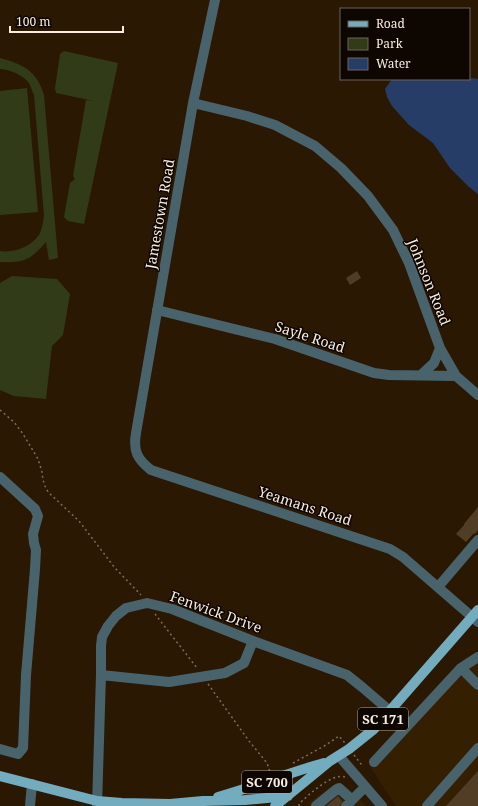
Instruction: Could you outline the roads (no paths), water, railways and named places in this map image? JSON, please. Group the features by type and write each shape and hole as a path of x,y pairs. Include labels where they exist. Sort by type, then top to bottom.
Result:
{"main road":[{"name":"SC 171","path":"287,801 334,758 361,740 374,729 476,616"},
{"name":"SC 700","path":"203,801 238,792 334,758"},
{"name":"SC 700","path":"0,776 97,803 170,804 203,801 248,803 287,801"},
{"path":"275,806 287,801"}],"street":[{"name":"Jamestown Road","path":"136,433 193,104 215,0"},
{"name":"Johnson Road","path":"193,104 247,116 275,125 315,146 341,168 368,196 393,230 409,262 440,348 456,376 478,395"},
{"name":"Sayle Road","path":"158,310 275,339 374,373 389,375 456,376"},
{"name":"Johnson Road","path":"421,375 434,363 440,348"},
{"name":"Yeamans Road","path":"136,433 134,443 136,452 143,464 151,470 390,549 403,557 438,587 476,616"},
{"path":"0,477 35,509 38,516 33,534 36,556 26,675 23,748 18,754 0,749"},
{"path":"438,587 478,540"},
{"name":"Fenwick Drive","path":"97,803 102,637 116,616 126,608 148,604 172,608 347,675 390,711"},
{"path":"101,675 169,682 225,673 244,663 253,640"},
{"path":"374,762 461,668 478,657"},
{"path":"461,668 476,680"},
{"path":"427,806 478,748"},
{"path":"334,758 365,787 382,806"},
{"path":"30,806 32,784"},
{"path":"316,806 339,788 349,803 365,787"}],"water":[{"path":"478,79 478,194 450,168 433,143 409,125 392,106 385,89 391,80"}]}
